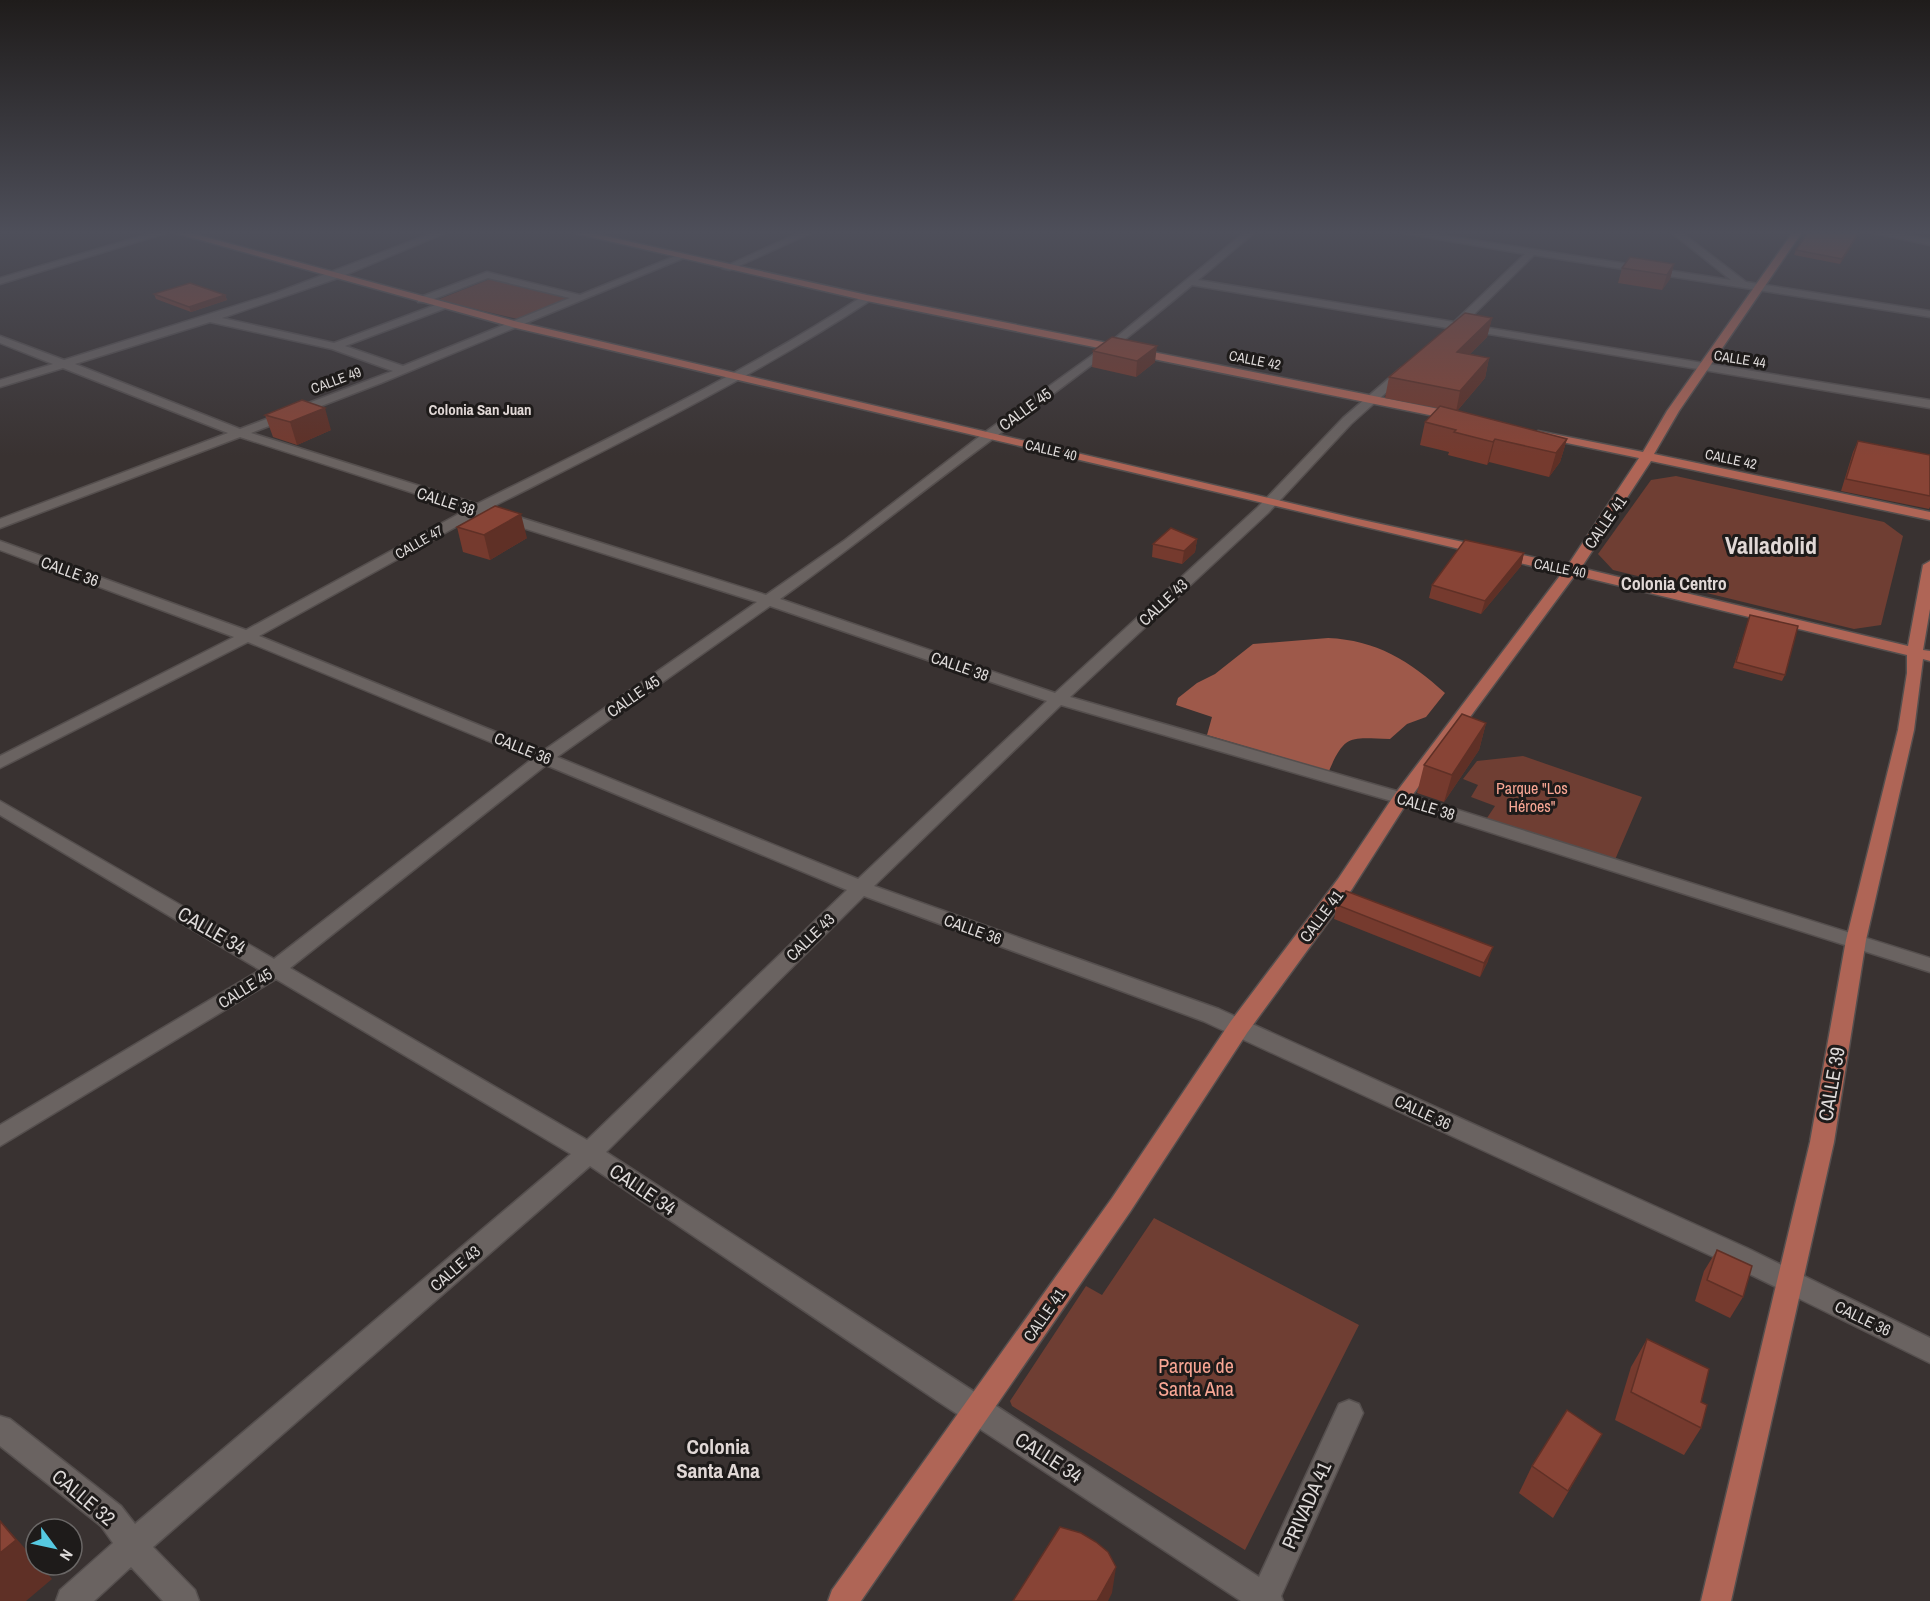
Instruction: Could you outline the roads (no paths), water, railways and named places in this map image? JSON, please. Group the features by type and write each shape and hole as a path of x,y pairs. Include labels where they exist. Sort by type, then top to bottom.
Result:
{"main road":[{"name":"CALLE 40","path":"445,307 988,436 1733,606 1922,654"},
{"name":"CALLE 42","path":"911,307 1471,419"},
{"name":"CALLE 41","path":"843,1601 1121,1205 1239,1027 1345,884 1401,798 1551,599 1569,569 1623,497 1702,368 1746,307"},
{"name":"CALLE 42","path":"1527,431 1930,516"},
{"name":"CALLE 39","path":"1716,1601 1822,1142 1856,940 1906,730 1915,673 1922,654 1930,565"}],"street":[{"path":"0,384 243,307"},
{"path":"335,346 440,307"},
{"name":"CALLE 49","path":"0,524 402,370 560,307"},
{"name":"CALLE 47","path":"0,763 248,636 476,510 736,377 806,338 854,307"},
{"name":"CALLE 45","path":"0,1137 277,968 546,757 850,543 988,436 1112,346 1160,307"},
{"name":"CALLE 44","path":"1337,307 1930,404"},
{"path":"1443,338 1477,307"},
{"path":"1884,307 1930,314"},
{"path":"210,318 335,346 402,370"},
{"name":"CALLE 38","path":"0,339 66,363 238,433 770,601 1058,699 1401,798 1930,965"},
{"name":"CALLE 43","path":"71,1601 134,1544 589,1153 1058,699 1271,501 1371,399 1416,361"},
{"name":"CALLE 36","path":"0,545 248,636 861,888 1239,1027 1789,1281 1930,1351"},
{"name":"CALLE 34","path":"0,807 589,1153 1267,1600"},
{"name":"PRIVADA 41","path":"1267,1600 1335,1439 1349,1413"},
{"name":"CALLE 32","path":"0,1429 111,1516 150,1567 184,1601"}],"district":[{"name":"Colonia San Juan","path":"480,409"},
{"name":"Valladolid","path":"1771,545"},
{"name":"Colonia Centro","path":"1674,583"},
{"name":"Colonia Santa Ana","path":"718,1458"}],"park label":[{"name":"Parque \"Los Héroes\"","path":"1532,797"},
{"name":"Parque de Santa Ana","path":"1196,1376"}]}
